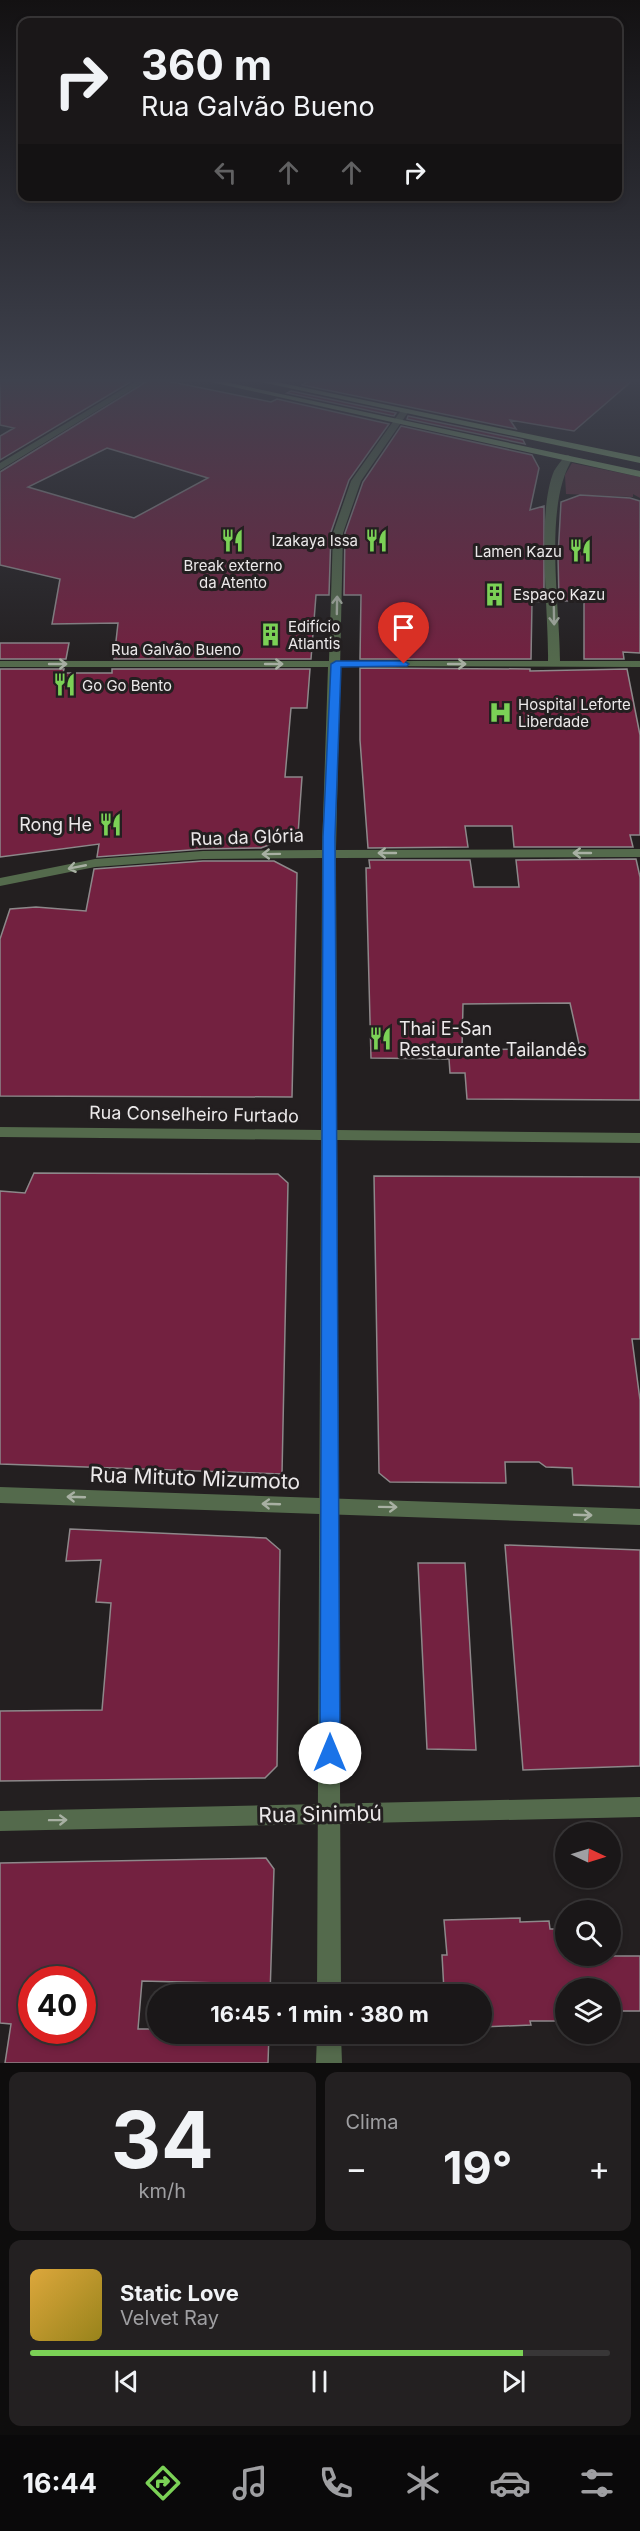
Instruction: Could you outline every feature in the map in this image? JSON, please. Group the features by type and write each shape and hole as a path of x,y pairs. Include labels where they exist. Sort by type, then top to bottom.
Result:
{"street":[{"path":"329,1984 330,853 338,533 360,476"},
{"path":"554,664 551,498 557,476"},
{"name":"Rua Galvão Bueno","path":"0,664 640,664"},
{"name":"Rua da Glória","path":"0,882 95,863 203,855 640,853"},
{"name":"Rua Conselheiro Furtado","path":"0,1132 640,1138"},
{"name":"Rua Mituto Mizumoto","path":"0,1495 640,1517"},
{"name":"Rua Sinimbú","path":"0,1821 640,1808"},
{"path":"329,2044 329,2063"}],"shaded area":[{"path":"565,476 640,477 640,498 633,494 633,497 566,494"}],"building":[{"path":"0,476 50,476 28,487 134,518 208,478 202,476 352,476 331,532 329,595 316,595 311,659 114,659 118,623 52,624 60,579 0,565"},
{"path":"367,476 537,476 530,510 544,506 544,601 532,602 531,659 360,659 361,595 344,595 345,533"},
{"path":"580,495 630,498 640,501 640,653 623,652 624,659 584,659 584,601 559,601 558,556 561,502"},
{"path":"0,643 69,643 66,659 0,659"},
{"path":"360,668 530,669 530,671 627,669 640,735 640,835 630,835 633,847 514,847 512,826 465,826 468,847 368,848 360,740"},
{"path":"0,669 64,669 63,673 112,673 112,669 310,669 307,708 291,708 285,777 302,777 298,834 261,848 203,849 97,857 99,844 0,857"},
{"path":"636,859 640,877 640,1100 467,1099 465,1073 450,1073 449,1059 371,1058 366,868 370,868 369,860 470,860 474,887 519,887 516,860","holes":["570,1003 580,1048 462,1050 463,1004"]},
{"path":"203,861 274,861 297,873 292,1097 0,1096 0,939 10,909 36,907 86,911 94,869"},
{"path":"34,1173 278,1174 288,1183 282,1474 0,1464 0,1191 25,1193"},
{"path":"374,1176 640,1177 640,1339 632,1339 640,1400 640,1487 573,1485 572,1468 546,1467 539,1462 505,1462 506,1483 390,1482 379,1473"},
{"path":"70,1529 266,1538 280,1550 277,1766 265,1778 0,1781 0,1711 102,1710 111,1603 96,1602 101,1560 66,1561"},
{"path":"505,1545 640,1550 640,1766 523,1770"},
{"path":"418,1563 465,1563 476,1750 427,1749"},
{"path":"266,1858 274,1869 270,1984 142,1981 138,2029 147,2029 147,2044 269,2044 268,2063 5,2063 11,2024 0,2023 0,1863"},
{"path":"520,1918 520,1922 549,1921 550,1929 555,1929 555,1966 621,1966 621,1956 640,1956 640,2011 621,2011 621,1978 555,1978 555,2021 530,2021 531,2025 492,2027 492,1984 444,1984 442,1955 447,1955 444,1920"}],"place":[{"name":"Izakaya Issa","path":"376,540"},
{"name":"Break externo da Atento","path":"233,541"},
{"name":"Lamen Kazu","path":"580,551"},
{"name":"Espaço Kazu","path":"495,594"},
{"name":"Edifício Atlantis","path":"270,635"},
{"name":"Go Go Bento","path":"64,685"},
{"name":"Hospital Leforte Liberdade","path":"500,713"},
{"name":"Rong He","path":"110,824"},
{"name":"Thai E-San Restaurante Tailandês","path":"381,1038"}],"route":[{"path":"330,1753 328,1577 330,1549 329,837 336,664 404,664"}]}
